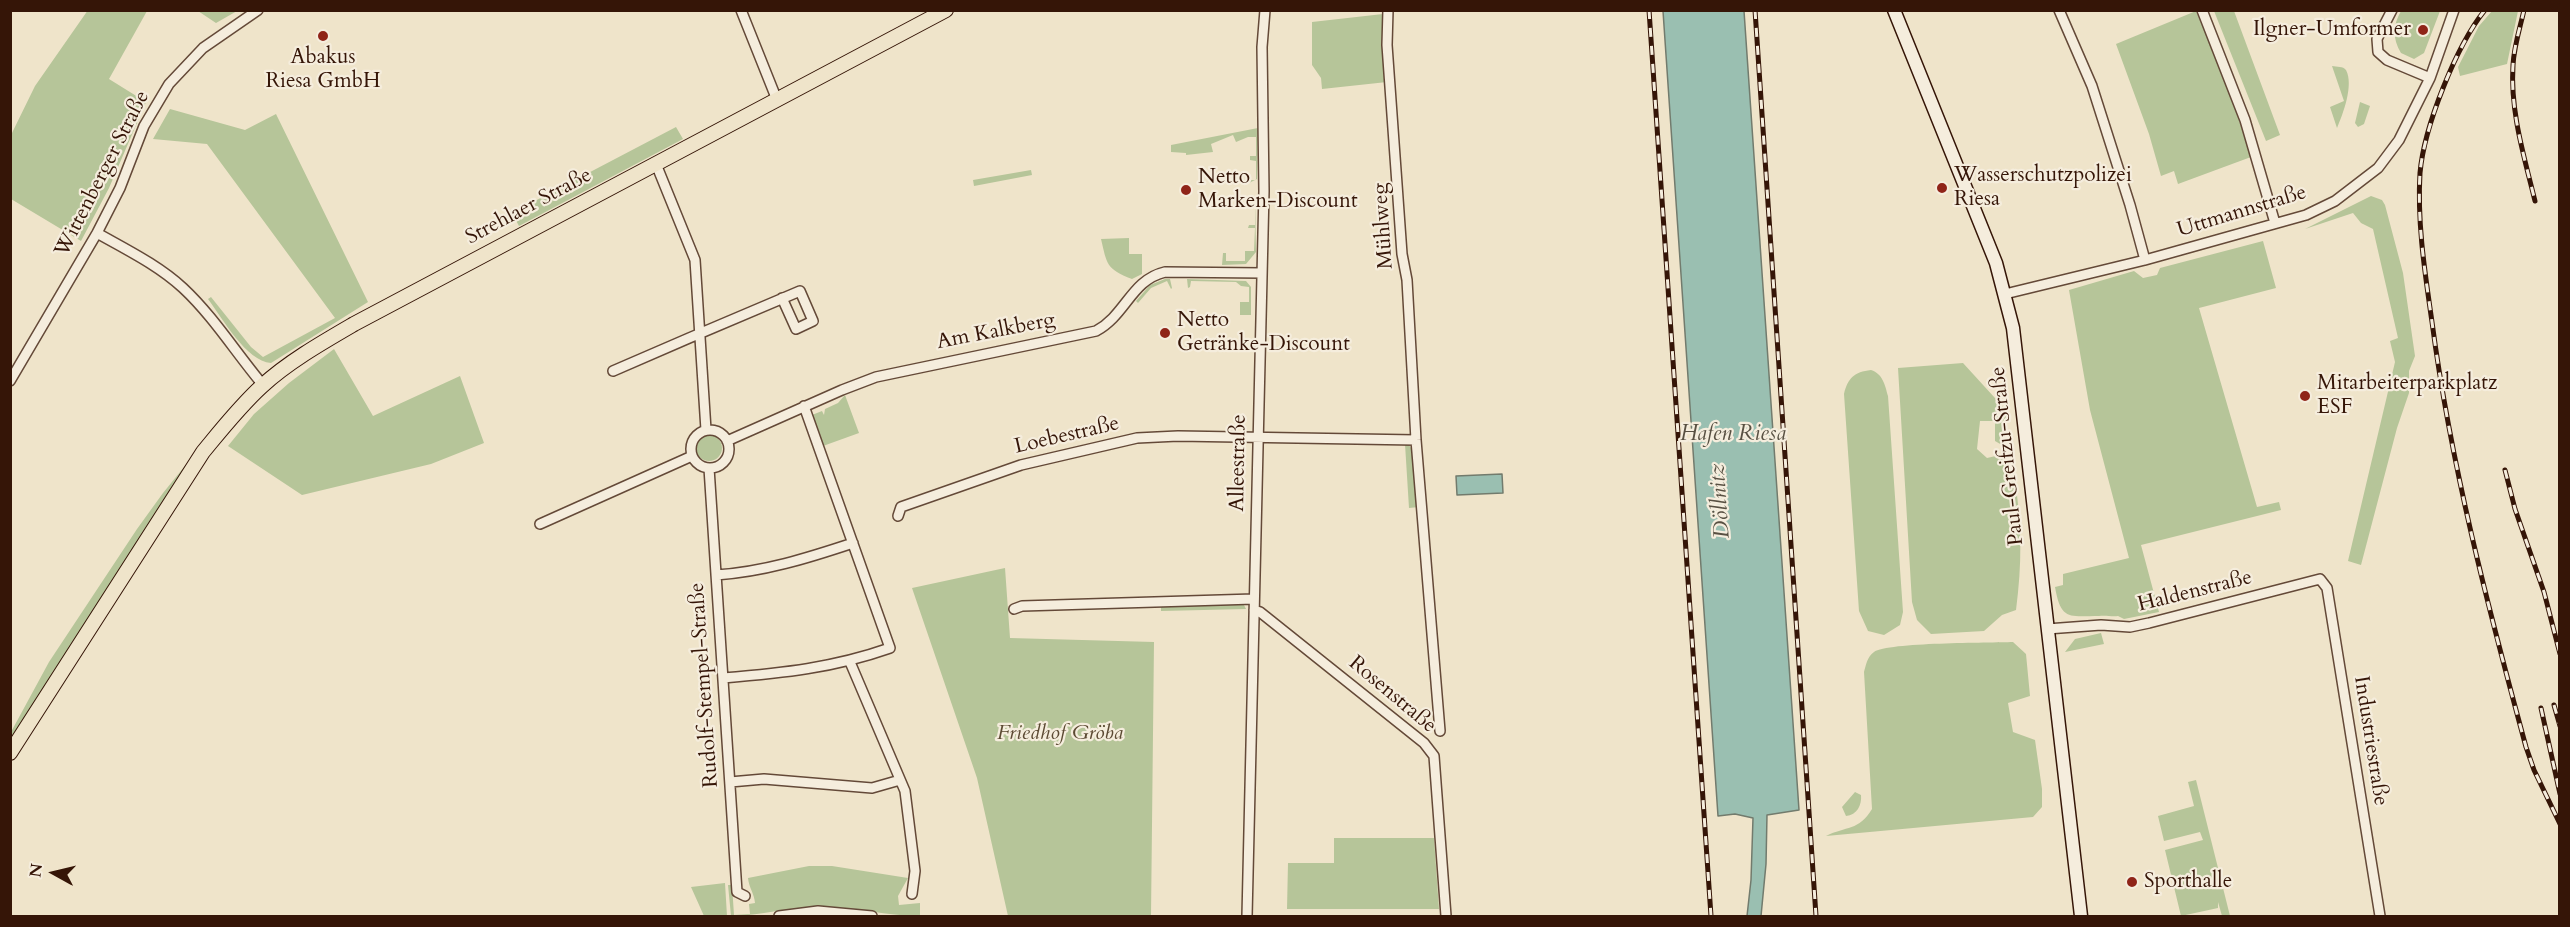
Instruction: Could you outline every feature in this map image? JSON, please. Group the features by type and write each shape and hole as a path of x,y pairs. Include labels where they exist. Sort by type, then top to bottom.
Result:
{"main road":[{"name":"Strehlaer Straße","path":"10,753 174,496 231,417 263,385 327,339 354,324 946,10"},
{"name":"Paul-Greifzu-Straße","path":"1894,10 1978,218 2005,294 2018,360 2081,916"}],"street":[{"name":"Wittenberger Straße","path":"10,381 97,233 120,189 144,126 169,84 203,48 258,10"},
{"path":"741,10 777,100"},
{"name":"Alleestraße","path":"1247,916 1262,273 1264,10"},
{"name":"Mühlweg","path":"1388,10 1387,45 1394,113 1402,254 1407,292 1416,440 1440,731"},
{"path":"2059,10 2092,86 2145,260"},
{"path":"2202,10 2245,120 2275,223"},
{"path":"2392,10 2377,39 2378,52 2387,60 2430,78"},
{"name":"Uttmannstraße","path":"2005,294 2145,260 2306,215 2335,201 2378,168 2399,140 2430,78 2454,10"},
{"path":"656,164 695,260 706,430"},
{"path":"97,233 141,258 182,287 218,326 263,385"},
{"name":"Am Kalkberg","path":"727,441 804,406 886,374 1096,331 1111,323 1140,284 1153,275 1165,272 1262,273"},
{"path":"613,371 782,298"},
{"path":"723,678 795,672 850,662 890,648 804,406"},
{"path":"706,430 718,432 727,441 728,452 724,461 709,468 701,466 692,456 693,440 706,430"},
{"path":"1258,437 1416,440"},
{"name":"Loebestraße","path":"898,516 901,507 1010,468 1137,438 1258,437"},
{"path":"540,524 692,456"},
{"name":"Rudolf-Stempel-Straße","path":"709,468 737,892 745,896"},
{"path":"716,575 765,569 853,543"},
{"name":"Haldenstraße","path":"2048,629 2101,625 2130,627 2313,579"},
{"name":"Industriestraße","path":"2313,579 2320,579 2327,588 2380,916"},
{"path":"1014,609 1023,606 1254,599"},
{"name":"Rosenstraße","path":"1254,610 1260,612 1415,735 1434,756 1446,916"},
{"path":"850,662 905,791 915,871 912,894"},
{"path":"730,782 764,779 872,788 900,780"},
{"path":"779,916 818,911 872,916"}],"green space":[{"path":"88,10 147,11 109,79 146,102 109,188 81,241 11,199 11,135 35,86"},
{"path":"198,11 237,11 216,23"},
{"path":"2196,11 2227,83 2251,157 2178,184 2174,171 2161,176 2149,134 2116,44"},
{"path":"2214,11 2234,11 2280,135 2266,141"},
{"path":"2401,11 2440,11 2424,53 2414,59 2401,53 2396,42 2395,26"},
{"path":"2492,11 2518,11 2507,64 2460,76 2458,67 2479,26"},
{"path":"1383,14 1387,82 1322,89 1321,78 1312,65 1312,22"},
{"path":"2332,66 2346,70 2349,83 2347,99 2337,128 2330,107 2344,101"},
{"path":"2360,102 2370,106 2364,124 2358,127 2355,123"},
{"path":"170,109 245,130 276,114 368,302 271,363 253,355 244,347 208,299 211,297 251,347 263,357 335,318 207,144 153,139"},
{"path":"676,127 683,139 519,226 512,213"},
{"path":"1258,128 1256,179 1256,161 1250,160 1250,156 1256,156 1256,137 1248,137 1236,142 1233,135 1211,144 1213,152 1186,155 1186,153 1171,152 1171,145"},
{"path":"1031,170 1032,175 974,186 973,180"},
{"path":"2371,196 2382,200 2385,205 2403,273 2415,356 2409,371 2409,393 2397,428 2361,565 2348,561 2395,362 2390,341 2398,338 2373,229 2361,223 2353,213 2305,229"},
{"path":"1255,200 1256,252 1246,264 1222,265 1223,253 1226,253 1226,261 1245,261 1245,251 1254,251 1255,228 1248,228 1249,225 1255,225"},
{"path":"1129,238 1129,254 1142,254 1142,274 1132,279 1112,269 1101,239"},
{"path":"2263,241 2276,288 2199,308 2257,507 2279,502 2281,510 2141,545 2159,612 2124,619 2118,616 2068,614 2060,606 2055,587 2063,585 2063,574 2129,558 2090,410 2069,290 2134,271 2143,278 2157,275 2160,268"},
{"path":"1170,279 1171,289 1167,281 1151,288 1138,303 1136,301 1150,285"},
{"path":"1187,279 1246,281 1251,287 1251,315 1240,315 1240,302 1249,302 1249,287 1241,286 1236,282 1191,281 1188,288"},
{"path":"334,349 373,416 460,376 484,443 431,464 302,495 228,446 254,414 289,383"},
{"path":"1963,363 2005,409 2007,434 2002,445 1995,441 1995,421 1980,421 1977,449 1987,458 2000,455 2009,467 2010,479 2015,481 2020,546 2016,610 2002,615 1984,631 1931,634 1917,620 1912,602 1898,368"},
{"path":"1871,370 1881,377 1888,396 1903,612 1900,625 1884,635 1868,631 1859,611 1844,394 1853,377 1860,372"},
{"path":"845,395 859,433 823,446 812,415 822,411 824,415 825,409 838,403"},
{"path":"709,435 718,439 722,448 718,457 709,461 700,457 696,448 700,439"},
{"path":"1405,444 1411,448 1419,507 1409,508"},
{"path":"197,451 11,744 11,732 49,662 137,529"},
{"name":"Friedhof Gröba","path":"1005,568 1010,638 1154,642 1151,916 1008,916 977,778 912,588"},
{"path":"1243,603 1246,609 1161,611 1161,606"},
{"path":"2101,633 2104,644 2065,652 2075,639"},
{"path":"2013,642 2026,654 2030,696 2008,703 2013,732 2035,740 2042,789 2042,807 2033,817 1826,836 1857,825 1872,809 1864,672 1872,654 1898,646"},
{"path":"2196,780 2230,916 2222,916 2218,902 2218,908 2181,916 2165,850 2203,840 2200,832 2164,841 2158,816 2194,806 2188,782"},
{"path":"1855,792 1861,795 1860,806 1856,812 1846,816 1842,807"},
{"path":"1334,838 1434,838 1439,909 1287,909 1288,863 1334,863"},
{"path":"809,866 832,866 908,878 898,896 899,905 920,903 920,916 816,907 791,909 755,914 731,916 728,885 732,885 734,915 750,914 749,904 755,903 748,878"},
{"path":"725,883 727,916 704,916 691,887"}],"water":[{"name":"Hafen Riesa","path":"1663,11 1744,11 1799,810 1767,815 1766,864 1761,916 1747,916 1753,818 1735,814 1718,816"},
{"path":"1502,474 1503,493 1457,495 1456,476"}],"railway":[{"path":"1649,10 1711,916"},
{"path":"1755,10 1816,916"},
{"path":"2485,10 2474,25 2453,65 2428,133 2420,173 2422,248 2449,429 2472,536 2526,747 2534,770 2560,824"},
{"path":"2524,10 2515,51 2513,82 2519,133 2535,201"},
{"path":"2505,470 2515,509 2544,592 2560,654"},
{"path":"2554,705 2560,726"},
{"path":"2541,708 2560,794"}],"place":[{"name":"Ilgner-Umformer","path":"2423,30"},
{"name":"Abakus Riesa GmbH","path":"323,36"},
{"name":"Wasserschutzpolizei Riesa","path":"1942,188"},
{"name":"Netto Marken-Discount","path":"1186,190"},
{"name":"Netto Getränke-Discount","path":"1165,333"},
{"name":"Mitarbeiterparkplatz ESF","path":"2305,396"},
{"name":"Sporthalle","path":"2132,882"}],"water label":[{"name":"Döllnitz","path":"1721,501"}]}
